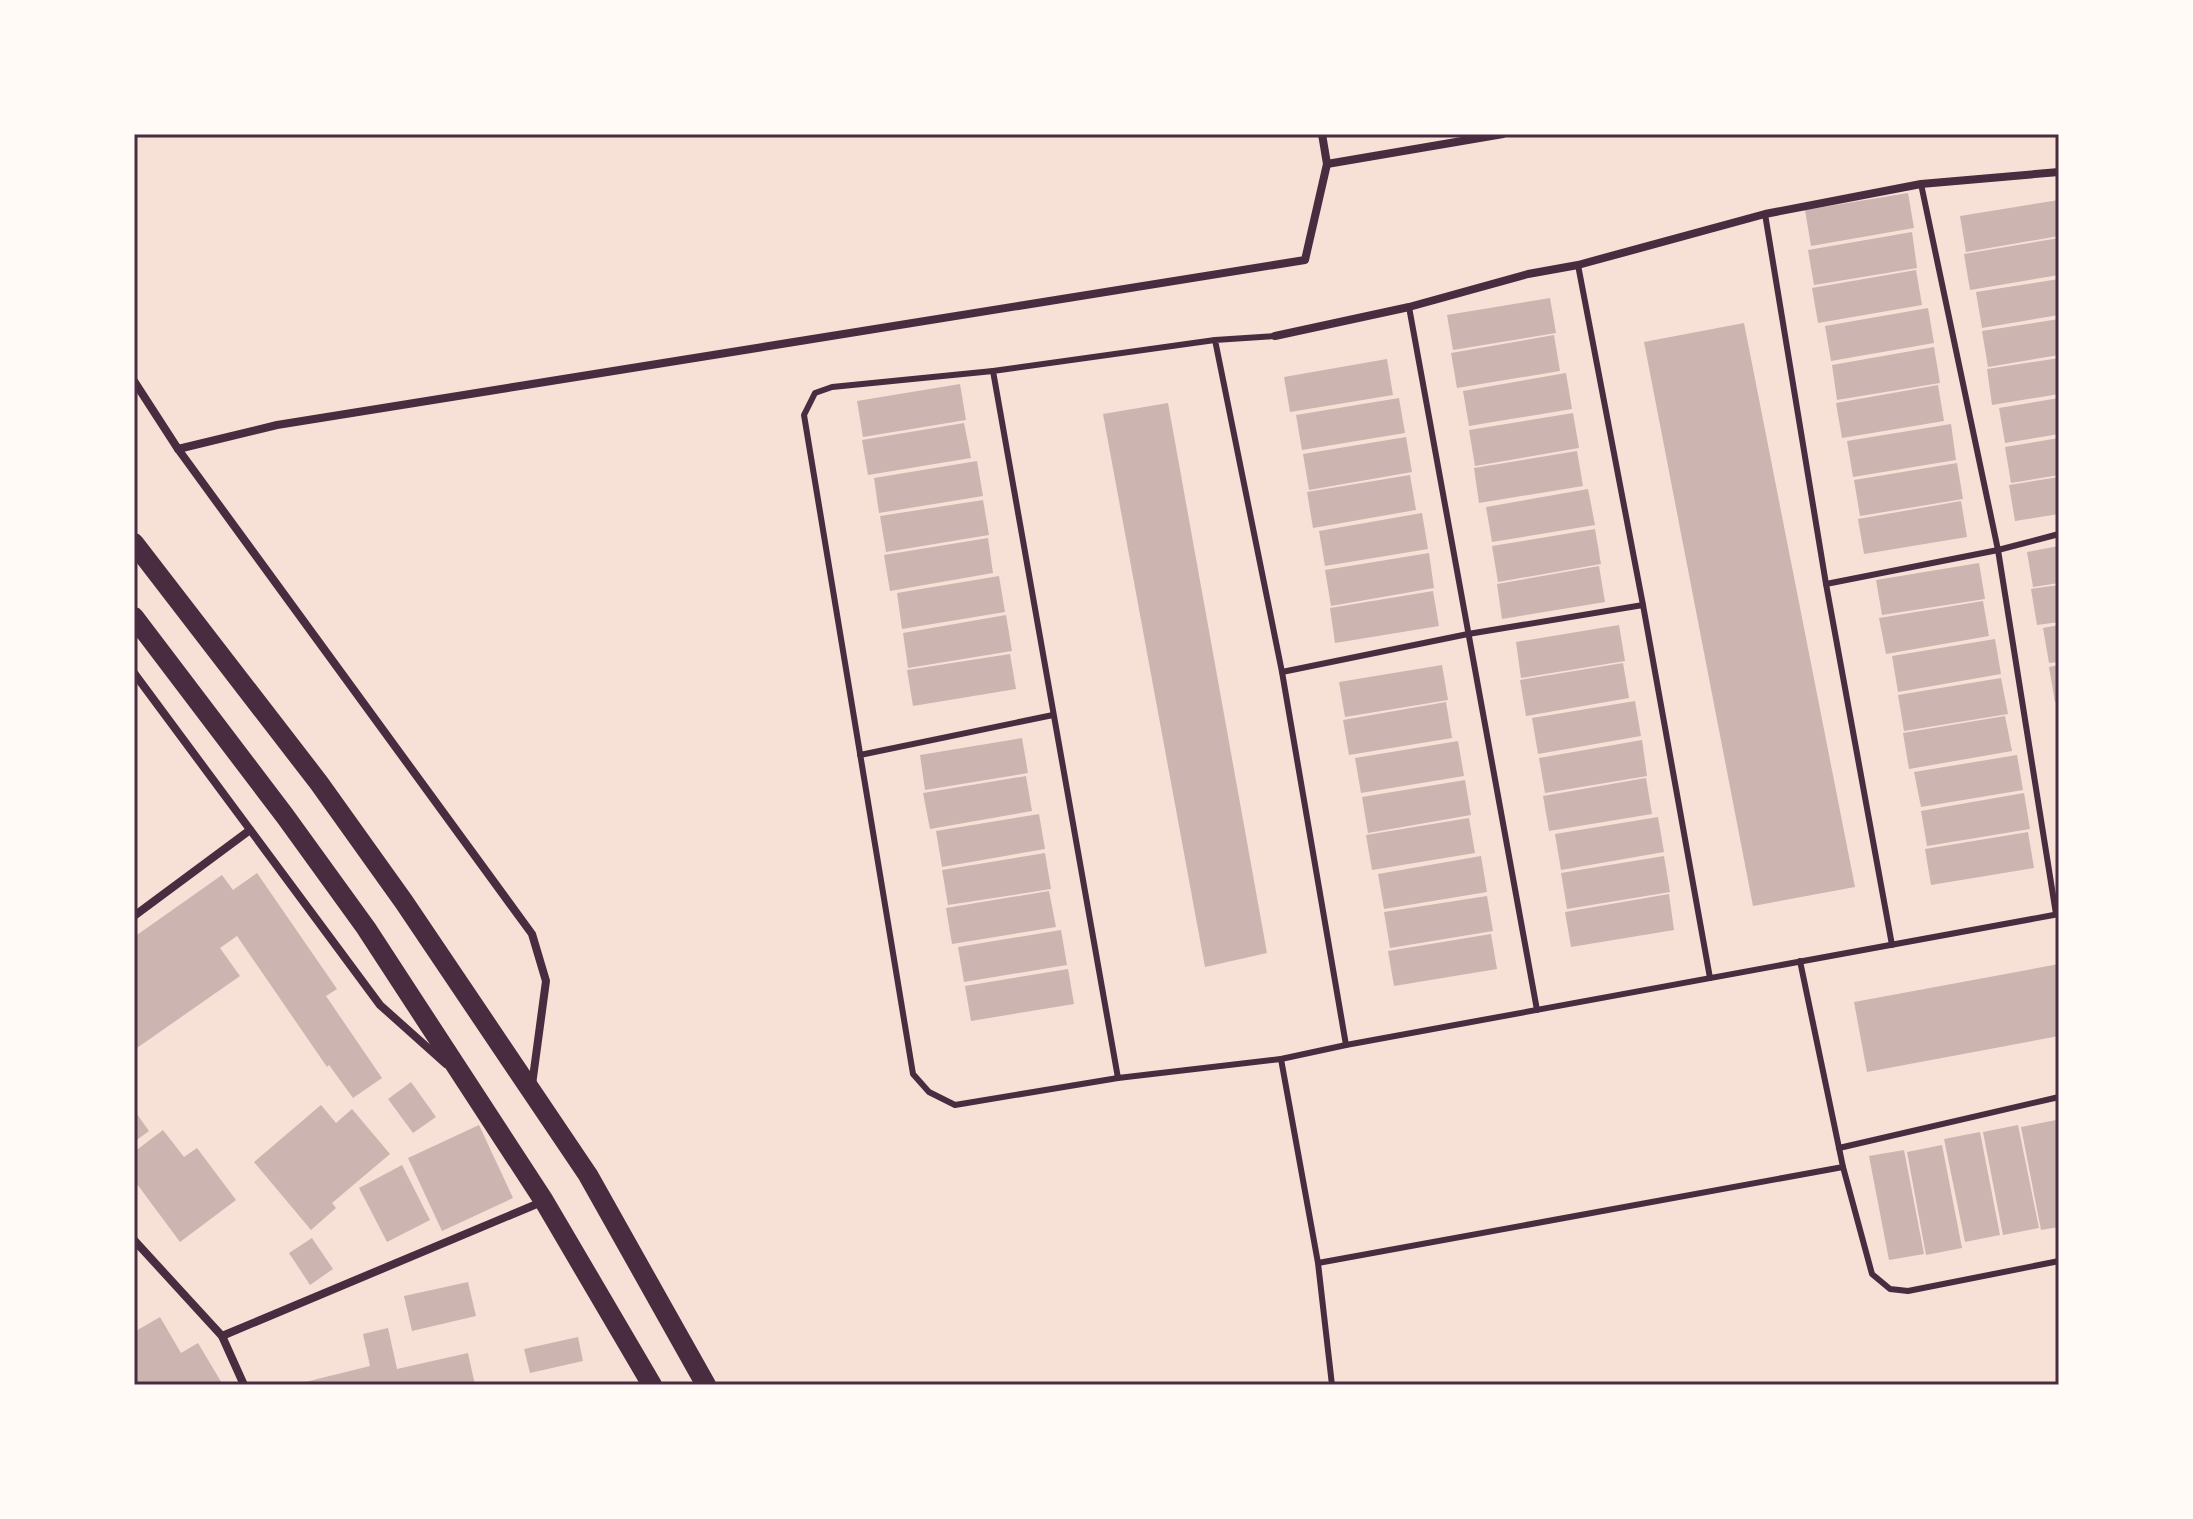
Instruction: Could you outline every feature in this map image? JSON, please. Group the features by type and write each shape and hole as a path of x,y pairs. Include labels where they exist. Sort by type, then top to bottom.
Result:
{"main road":[{"path":"134,543 319,783 404,902 588,1175 706,1385"},
{"path":"134,617 366,928 544,1201 652,1385"}],"street":[{"path":"178,449 277,425 1305,260 1327,164 1322,134"},
{"path":"1327,164 1503,134"},
{"path":"1275,336 1409,307 1528,274 1578,265 1765,214 1921,184 2059,172"},
{"path":"134,381 178,449 532,934 546,981 531,1091"},
{"path":"134,673 380,1005 467,1083"},
{"path":"134,916 250,830"},
{"path":"222,1336 544,1201"},
{"path":"134,1240 222,1336 244,1385"}],"lane":[{"path":"1275,336 1215,340 993,371 832,387 815,393 804,415 913,1074 929,1092 955,1105 1118,1078 1281,1059 2058,914 1998,550 1921,184"},
{"path":"1765,214 1826,584 1892,945"},
{"path":"1578,265 1710,978"},
{"path":"1409,307 1537,1010"},
{"path":"1215,340 1282,672 1346,1045"},
{"path":"993,371 1118,1078"},
{"path":"1826,584 1998,550 2059,534"},
{"path":"1282,672 1468,634 1643,605"},
{"path":"860,755 1053,715"},
{"path":"1800,961 1843,1167 1872,1274 1890,1289 1908,1291 2059,1261"},
{"path":"1281,1059 1318,1263 1332,1385"},
{"path":"1839,1148 2059,1097"},
{"path":"1318,1263 1843,1167"}],"building":[{"path":"1908,193 1914,228 1811,246 1805,210"},
{"path":"2059,200 2059,236 1966,252 1960,216"},
{"path":"1912,232 1917,268 1814,285 1808,250"},
{"path":"2059,238 2059,275 1970,290 1964,254"},
{"path":"1916,270 1922,305 1818,323 1812,288"},
{"path":"2059,279 2059,315 1982,328 1976,292"},
{"path":"1550,298 1556,333 1453,350 1447,315"},
{"path":"1928,308 1934,343 1831,361 1825,326"},
{"path":"2059,319 2059,355 1988,367 1982,331"},
{"path":"1744,323 1855,887 1753,906 1644,342"},
{"path":"1554,335 1560,371 1457,388 1451,353"},
{"path":"1934,347 1940,383 1837,400 1832,365"},
{"path":"2059,358 2059,394 1992,405 1987,369"},
{"path":"1387,359 1393,395 1290,412 1284,377"},
{"path":"1566,373 1572,409 1469,426 1463,391"},
{"path":"960,384 966,420 863,437 857,401"},
{"path":"1938,385 1944,421 1842,438 1836,403"},
{"path":"1399,398 1405,433 1302,450 1296,415"},
{"path":"2059,398 2059,434 2005,443 1999,408"},
{"path":"1168,403 1267,953 1205,967 1103,414"},
{"path":"1573,413 1579,448 1475,466 1469,430"},
{"path":"964,423 971,458 868,475 862,440"},
{"path":"1951,424 1956,460 1853,477 1847,441"},
{"path":"1406,437 1412,472 1309,490 1303,454"},
{"path":"2059,438 2059,475 2011,483 2005,447"},
{"path":"1577,451 1583,486 1479,503 1474,468"},
{"path":"977,461 983,496 879,513 874,478"},
{"path":"1957,463 1963,499 1860,516 1854,480"},
{"path":"1410,475 1416,510 1313,528 1307,492"},
{"path":"2059,477 2059,514 2015,521 2009,485"},
{"path":"1588,489 1595,525 1492,542 1486,507"},
{"path":"983,500 989,535 886,552 880,516"},
{"path":"1961,501 1967,537 1864,554 1858,519"},
{"path":"1422,513 1428,549 1325,566 1319,531"},
{"path":"1595,529 1601,564 1498,582 1492,546"},
{"path":"988,538 993,573 890,591 884,555"},
{"path":"2059,546 2059,583 2033,587 2027,552"},
{"path":"1429,553 1434,588 1331,606 1325,570"},
{"path":"1979,563 1985,599 1882,615 1876,580"},
{"path":"1599,566 1605,602 1502,619 1497,584"},
{"path":"999,576 1005,612 902,629 897,593"},
{"path":"2059,585 2059,622 2037,625 2031,589"},
{"path":"1433,591 1439,626 1335,643 1330,608"},
{"path":"1983,601 1989,636 1886,654 1879,618"},
{"path":"1006,615 1012,651 908,668 903,633"},
{"path":"1619,625 1625,661 1521,678 1516,642"},
{"path":"2059,625 2059,662 2049,663 2043,628"},
{"path":"1995,639 2001,674 1898,692 1892,656"},
{"path":"1010,654 1016,689 913,706 907,670"},
{"path":"1623,663 1629,698 1526,716 1520,680"},
{"path":"1442,665 1448,700 1345,717 1339,682"},
{"path":"2059,665 2059,702 2055,702 2049,667"},
{"path":"2001,678 2008,714 1904,731 1898,695"},
{"path":"1635,701 1641,736 1538,754 1532,718"},
{"path":"1446,702 1452,738 1349,755 1343,720"},
{"path":"2005,716 2012,751 1909,769 1903,733"},
{"path":"1022,738 1028,773 925,790 920,755"},
{"path":"1642,740 1647,776 1545,793 1539,758"},
{"path":"1458,741 1464,776 1361,793 1355,758"},
{"path":"2017,755 2023,790 1921,807 1914,772"},
{"path":"1026,776 1032,811 930,829 923,793"},
{"path":"1646,778 1652,814 1549,831 1543,796"},
{"path":"1465,780 1471,815 1368,833 1362,797"},
{"path":"2024,793 2030,829 1927,846 1921,811"},
{"path":"1039,814 1045,849 942,867 936,831"},
{"path":"1658,817 1664,852 1561,870 1555,834"},
{"path":"1469,818 1475,853 1372,870 1366,835"},
{"path":"2028,832 2034,868 1931,885 1925,849"},
{"path":"1045,853 1051,889 948,905 942,870"},
{"path":"1481,856 1487,892 1384,909 1378,874"},
{"path":"1664,856 1670,892 1567,909 1561,873"},
{"path":"257,873 337,989 326,996 382,1078 353,1098 329,1065 327,1067 237,936 220,948 240,976 134,1050 134,937 222,875 233,890"},
{"path":"1049,891 1056,927 952,944 946,908"},
{"path":"1669,894 1674,930 1571,947 1565,912"},
{"path":"1487,896 1493,931 1390,948 1384,912"},
{"path":"1061,930 1067,965 964,982 958,947"},
{"path":"1491,934 1497,969 1394,986 1388,951"},
{"path":"2059,964 2059,1036 1867,1072 1854,1002"},
{"path":"1068,969 1074,1004 971,1021 965,986"},
{"path":"411,1082 436,1117 413,1133 388,1099"},
{"path":"321,1105 336,1123 352,1109 390,1154 332,1203 336,1208 311,1230 254,1162"},
{"path":"134,1110 149,1131 134,1142"},
{"path":"2056,1120 2059,1133 2059,1227 2041,1230 2021,1127"},
{"path":"479,1125 513,1198 442,1231 408,1158"},
{"path":"2018,1125 2039,1228 2003,1235 1983,1132"},
{"path":"163,1130 184,1157 197,1148 236,1200 180,1242 134,1180 134,1152"},
{"path":"1980,1132 2000,1235 1965,1242 1944,1139"},
{"path":"1942,1145 1962,1248 1926,1255 1907,1152"},
{"path":"1904,1150 1924,1254 1889,1260 1869,1156"},
{"path":"402,1165 430,1220 387,1242 359,1188"},
{"path":"312,1238 333,1269 310,1285 289,1253"},
{"path":"468,1282 476,1316 412,1331 404,1296"},
{"path":"160,1317 181,1353 198,1343 223,1385 134,1385 134,1332"},
{"path":"388,1328 397,1369 468,1353 475,1385 293,1385 370,1366 363,1334"},
{"path":"578,1337 583,1361 530,1373 524,1349"}]}
